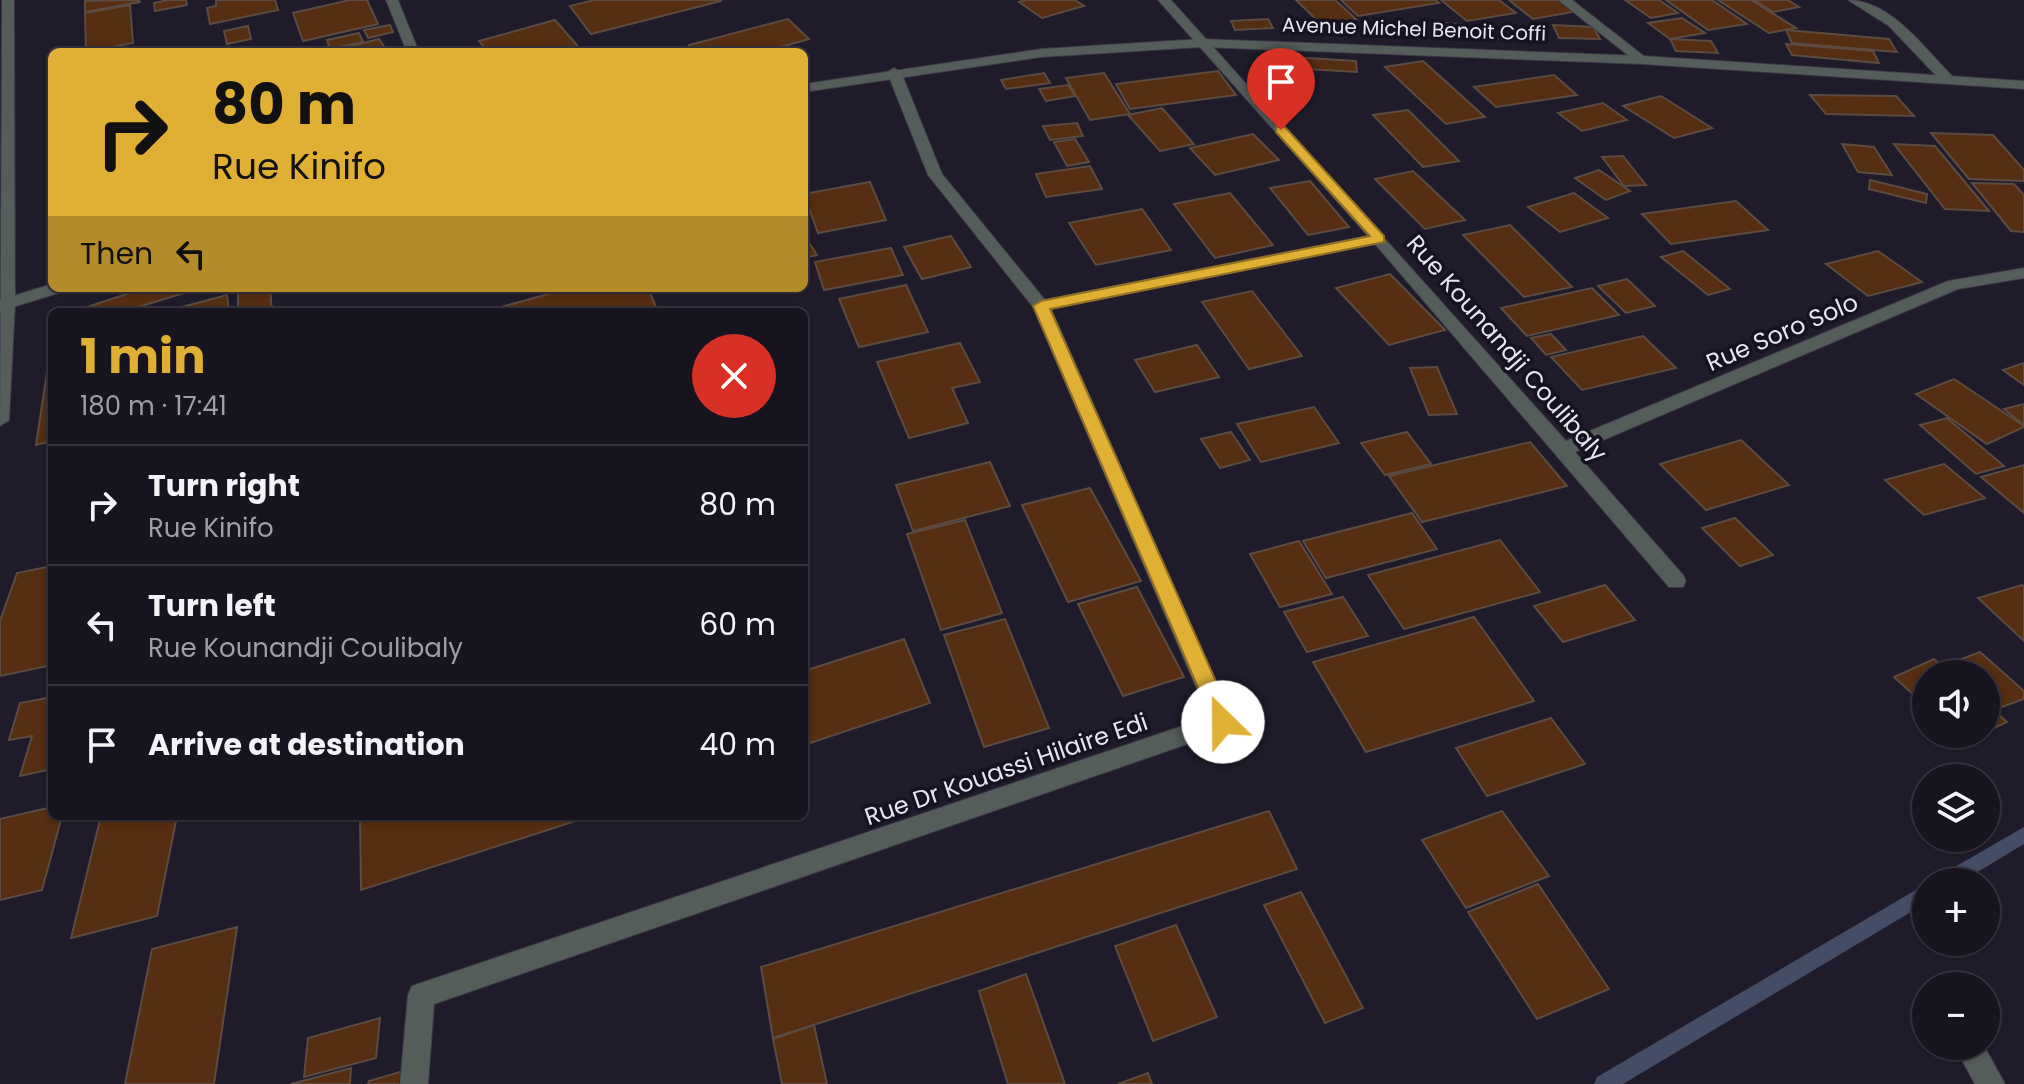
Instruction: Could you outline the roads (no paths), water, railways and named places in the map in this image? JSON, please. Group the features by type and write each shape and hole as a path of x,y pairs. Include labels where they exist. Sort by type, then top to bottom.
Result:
{"street":[{"path":"0,420 8,0"},
{"path":"392,0 411,48"},
{"name":"Rue Kounandji Coulibaly","path":"1164,0 1379,239 1676,581"},
{"path":"1564,0 1643,60"},
{"path":"1854,0 1893,23 1948,80"},
{"name":"Avenue Michel Benoit Coffi","path":"808,87 894,72 1041,53 1202,43 1643,60 2024,85"},
{"name":"Rue Dr Kouassi Hilaire Edi","path":"414,1084 421,995 1223,722 1041,306 935,175 894,72"},
{"path":"1041,306 1379,239"},
{"name":"Rue Soro Solo","path":"1563,450 1954,285 2024,273"},
{"path":"3,305 48,291"},
{"path":"1976,1060 1991,1084"}],"waterway":[{"path":"1969,868 2024,835"},
{"path":"1604,1084 1912,901"}]}
